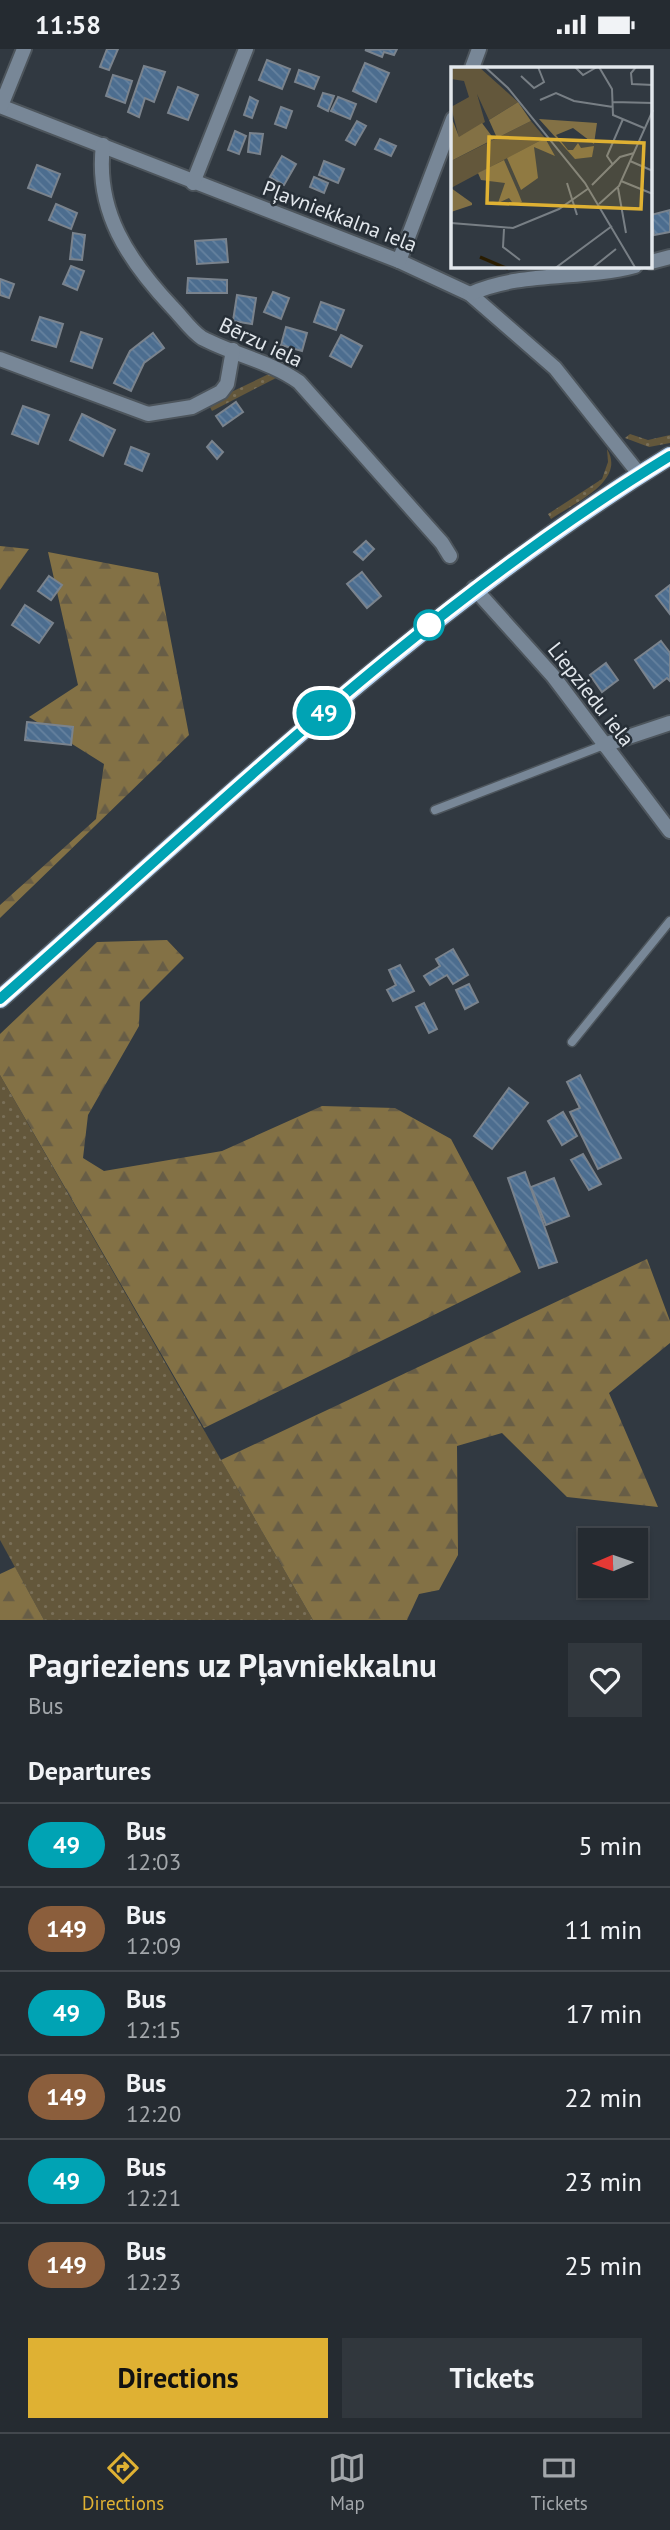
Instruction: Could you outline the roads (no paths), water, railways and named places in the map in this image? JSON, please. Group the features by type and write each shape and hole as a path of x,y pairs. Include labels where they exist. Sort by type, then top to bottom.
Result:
{"main road":[{"path":"0,999 377,667 474,588 670,456"}],"street":[{"path":"1,106 24,49"},
{"path":"193,183 246,49"},
{"path":"472,67 479,49"},
{"name":"Pļavniekkalna iela","path":"1,106 399,261 470,294 555,367 640,475"},
{"path":"399,261 451,124"},
{"name":"Bērzu iela","path":"103,145 100,170 103,195 112,223 151,285 200,337 284,372 299,382 442,543 450,556"},
{"path":"652,262 670,257"},
{"path":"470,294 492,284 589,276 626,268"},
{"path":"0,359 148,414 192,407 221,392 227,384 233,350"},
{"name":"Liepziedu iela","path":"474,588 554,676 670,831"},
{"path":"604,745 670,723"}],"lane":[{"path":"435,810 604,745"},
{"path":"572,1042 670,922"}]}
